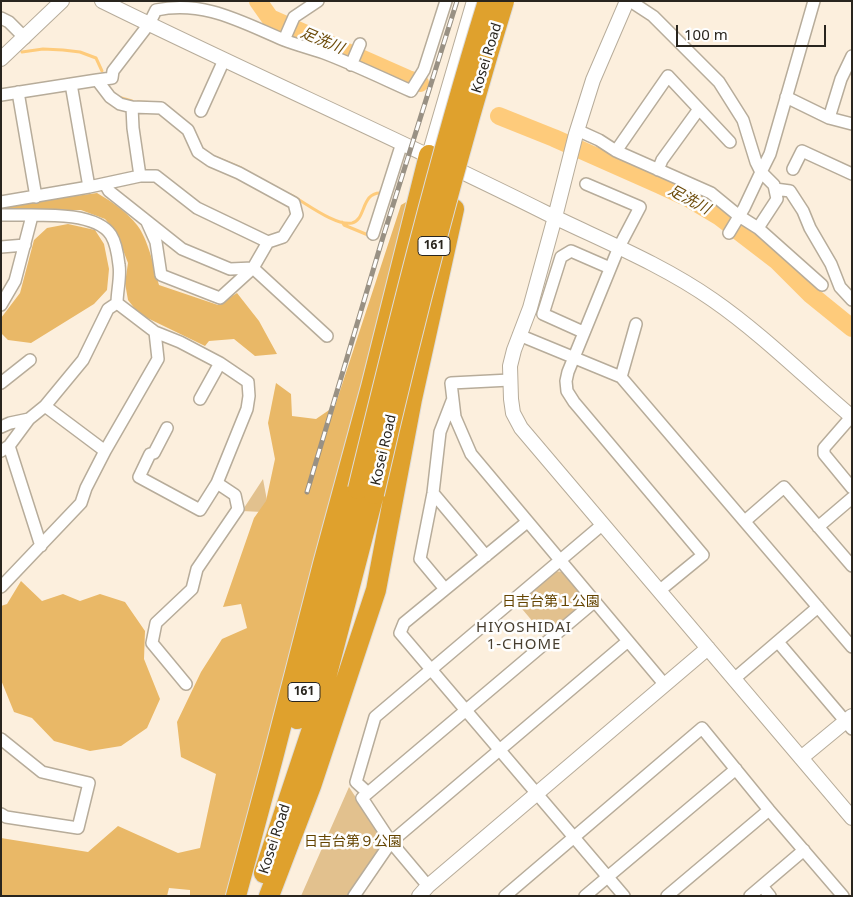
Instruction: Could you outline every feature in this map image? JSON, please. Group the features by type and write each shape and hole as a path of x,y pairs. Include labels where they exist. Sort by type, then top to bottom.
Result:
{"highway":[{"name":"Kosei Road","path":"366,491 432,192 488,1"},
{"name":"Kosei Road","path":"244,894 366,491 476,93 504,1"},
{"path":"244,894 429,155"},
{"path":"269,896 311,786 376,590 412,399 462,170"}],"street":[{"path":"1,59 62,1"},
{"path":"102,1 224,60 462,170 555,217 620,247 666,270 713,300 852,417 824,448 824,454 852,488"},
{"path":"284,39 294,17 318,1"},
{"path":"1,95 112,78 113,71 149,24 156,10 172,6 201,8 242,20 411,91 424,70 446,1"},
{"path":"429,155 474,1"},
{"path":"462,170 514,1"},
{"path":"758,228 777,199 774,185 761,172 756,162 743,120 719,82 653,16 628,1 593,80 577,132 530,308 519,335 510,366 514,413 521,428 852,818"},
{"path":"729,233 770,154 814,1"},
{"path":"1,18 9,22 25,38"},
{"path":"351,65 360,44"},
{"path":"829,118 841,79 852,56"},
{"path":"201,111 224,60"},
{"path":"616,151 668,76 730,142"},
{"path":"97,80 110,97 120,104 132,107 161,108 188,130 198,152 239,172 294,203 297,216 283,237 268,242 253,268 220,298 161,275 156,242 146,221"},
{"path":"71,84 89,187"},
{"path":"18,92 36,197"},
{"path":"786,97 829,118 852,124"},
{"path":"132,107 140,176"},
{"path":"658,170 662,160 699,109"},
{"path":"577,132 599,140 616,151 711,193 738,218 758,228 822,285"},
{"path":"373,234 402,142"},
{"path":"793,169 802,151 852,174"},
{"path":"1,202 36,197 140,176 156,176 197,208 268,242"},
{"path":"105,184 109,191 182,249 230,269 253,268 327,336"},
{"path":"586,184 640,208 610,268 573,357 566,381 567,391 574,402 703,555 659,591"},
{"path":"775,189 790,191 803,211 810,228 831,264 840,287 852,300"},
{"path":"1,215 67,215 98,224 111,235 120,266 117,303"},
{"path":"1,305 15,281 32,216"},
{"path":"1,247 24,245"},
{"path":"583,332 543,314 561,257 571,251 610,268"},
{"path":"117,303 155,332 180,342 220,363 248,382 249,396 247,409 217,483 200,510 139,477 150,454 154,453 167,428"},
{"path":"41,546 5,449 29,419 45,406 82,360 108,309 117,303"},
{"path":"621,377 636,324"},
{"path":"1,588 82,503 86,488 104,451 158,359 155,332"},
{"path":"519,335 621,377 852,647"},
{"path":"1,383 30,360"},
{"path":"200,399 220,363"},
{"path":"510,380 451,383 452,400 460,430 471,454 665,685"},
{"path":"445,589 420,558 433,493 440,432 452,400"},
{"path":"45,406 104,451"},
{"path":"1,427 29,419"},
{"path":"186,684 152,643 156,623 192,589 197,569 238,509 235,494 217,483"},
{"path":"745,521 784,487 852,566"},
{"path":"433,493 486,556"},
{"path":"818,527 852,498"},
{"path":"527,522 404,623 400,633 624,896"},
{"path":"368,793 356,782 375,717 603,524"},
{"path":"594,602 362,798 424,891 708,648"},
{"path":"734,678 818,607"},
{"path":"354,896 391,842 628,641"},
{"path":"778,642 850,722 801,758"},
{"path":"504,896 702,728 769,810 844,896"},
{"path":"1,739 42,772 88,783 78,828 6,817 1,814"},
{"path":"586,896 736,769"},
{"path":"667,896 769,810"},
{"path":"750,896 804,850"},
{"path":"762,886 770,896"}],"green space":[{"path":"263,479 268,506 262,512 242,511"},
{"name":"日吉台第１公園","path":"554,571 564,572 583,596 582,605 545,636 517,603"},
{"name":"日吉台第９公園","path":"349,787 382,837 381,848 349,896 301,896"}],"shaded area":[{"path":"97,193 118,207 137,225 147,245 159,285 218,305 237,293 259,321 277,354 255,356 234,339 209,341 205,346 139,314 128,300 125,283 128,263 116,232 105,219 81,210 6,210 1,206"},
{"path":"408,201 366,387 227,896 190,896 190,890 169,888 167,896 1,896 1,838 88,852 118,826 178,853 200,848 216,774 181,757 177,722 201,672 222,639 247,628 241,604 223,607 254,518 266,501 275,459 268,423 276,383 291,394 292,416 316,419 335,406 401,205"},
{"path":"68,224 95,230 104,244 109,269 107,290 94,304 31,343 8,340 1,333 1,318 20,293 34,240 47,228"},
{"path":"21,581 42,601 63,594 80,601 100,594 125,602 145,631 144,659 160,699 147,728 121,746 90,751 54,741 32,718 14,712 1,680 1,606 7,604"}],"waterway":[{"name":"足洗川","path":"258,1 270,18 420,83"},
{"path":"22,52 43,49 80,52 96,58 102,71"},
{"path":"118,97 132,101"},
{"path":"138,102 161,103"},
{"name":"足洗川","path":"499,116 660,185 688,198 720,217 776,260 810,294 852,328"},
{"path":"217,158 241,168"},
{"path":"291,195 329,218 352,223 360,217 370,197 380,193"},
{"path":"342,222 344,225 368,235"}],"railway":[{"path":"307,492 383,237 457,1"}],"district":[{"name":"HIYOSHIDAI 1-CHOME","path":"524,636"}]}
